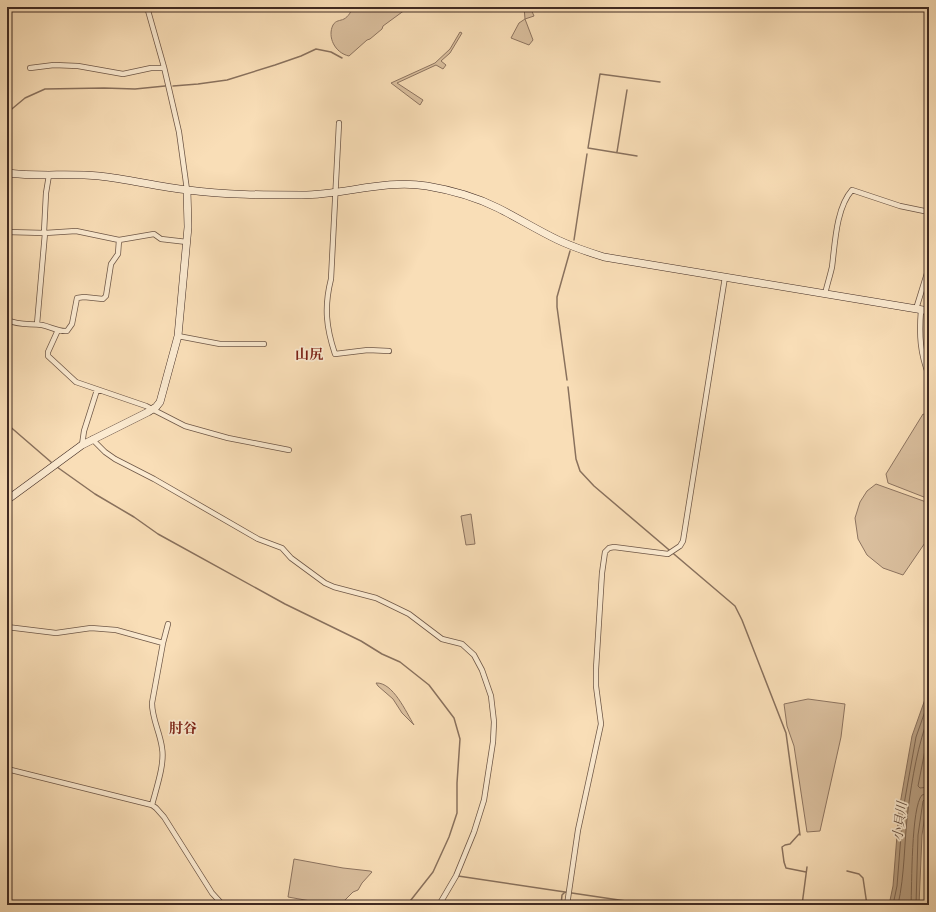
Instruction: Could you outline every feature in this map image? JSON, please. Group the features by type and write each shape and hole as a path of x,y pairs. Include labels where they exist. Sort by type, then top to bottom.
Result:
{"street":[{"path":"7,500 82,445 152,410 161,398 178,336 187,242 188,211 180,132 147,7"},
{"path":"30,68 54,65 78,66 123,74 151,68 164,68"},
{"path":"339,123 331,279 327,296 326,314 329,336 335,354 368,350 389,352"},
{"path":"7,173 24,175 100,176 187,190 303,195 336,192 372,186 415,184 452,191 474,198 497,208 556,239 591,253 625,261 929,311"},
{"path":"37,324 45,233 46,193 49,175"},
{"path":"825,294 840,215 844,202 852,190 900,206 929,212"},
{"path":"7,232 45,233 76,231 119,240 150,234 156,235 161,239 187,242"},
{"path":"7,320 19,324 37,324 67,331 70,328 77,298 105,298 110,279 111,264 118,254 119,240"},
{"path":"929,267 919,309 921,353 929,376"},
{"path":"567,905 578,830 601,724 596,677 605,552 609,548 614,547 668,554 675,551 683,541 725,277"},
{"path":"58,330 47,354 48,358 76,382 146,406 185,426 228,438 289,450"},
{"path":"178,336 220,344 264,344"},
{"path":"82,445 84,430 97,390"},
{"path":"92,439 105,452 115,459 154,479 258,539 282,548 291,558 325,583 334,587 376,598 409,614 442,639 462,644 474,655 482,670 491,696 493,709 493,742 484,800 474,832 456,876 439,905"},
{"path":"152,805 163,757 162,746 152,712 152,703 168,624"},
{"path":"7,627 56,633 92,628 116,630 163,643"},
{"path":"7,769 152,805 164,817 212,893 223,905"}],"shaded area":[{"path":"352,7 409,7 383,26 382,29 349,56 340,52 336,48 332,39 331,30 334,23 347,17 351,12"},
{"path":"524,7 530,7 534,16 525,19"},
{"path":"525,19 533,40 529,45 511,38 519,23"},
{"path":"460,32 462,33 450,53 441,61 446,65 443,69 436,65 397,83 423,100 420,105 391,83 435,63 450,49"},
{"path":"923,414 929,416 929,499 888,483 886,474"},
{"path":"876,484 929,503 929,537 903,575 883,568 867,555 858,539 855,518 860,502 867,491"},
{"path":"471,514 475,544 466,545 461,516"},
{"path":"376,683 388,687 393,692 414,725 402,713 393,699"},
{"path":"808,699 845,704 841,737 820,831 807,832 794,746 787,726 784,704"},
{"path":"294,859 372,872 358,890 353,892 340,905 333,905 288,897"}],"water":[{"name":"小貝川","path":"929,688 929,789 922,835 919,905 889,905 893,886 899,810 912,736"}],"waterway":[{"path":"173,86 227,80 301,56 316,49 331,52 342,58"},
{"path":"637,156 588,148 600,74 660,82"},
{"path":"7,113 25,98 45,89 135,89 165,86"},
{"path":"617,152 627,90"},
{"path":"574,240 587,154"},
{"path":"567,380 557,297 570,251"},
{"path":"568,387 576,459 580,471 594,486 735,606 742,620 786,733 800,835"},
{"path":"7,424 51,462"},
{"path":"57,467 95,494 134,517 158,534 285,604 400,662 429,685 454,718 460,739 457,783 457,813 449,837 433,872 407,905"},
{"path":"799,834 790,844 782,847 784,862 786,868 806,872"},
{"path":"802,905 807,867"},
{"path":"847,871 859,874 863,878 867,905"},
{"path":"458,876 565,892"},
{"path":"561,905 562,895 565,892 653,905"}],"district":[{"name":"山尻","path":"309,354"},
{"name":"肘谷","path":"183,728"}]}
